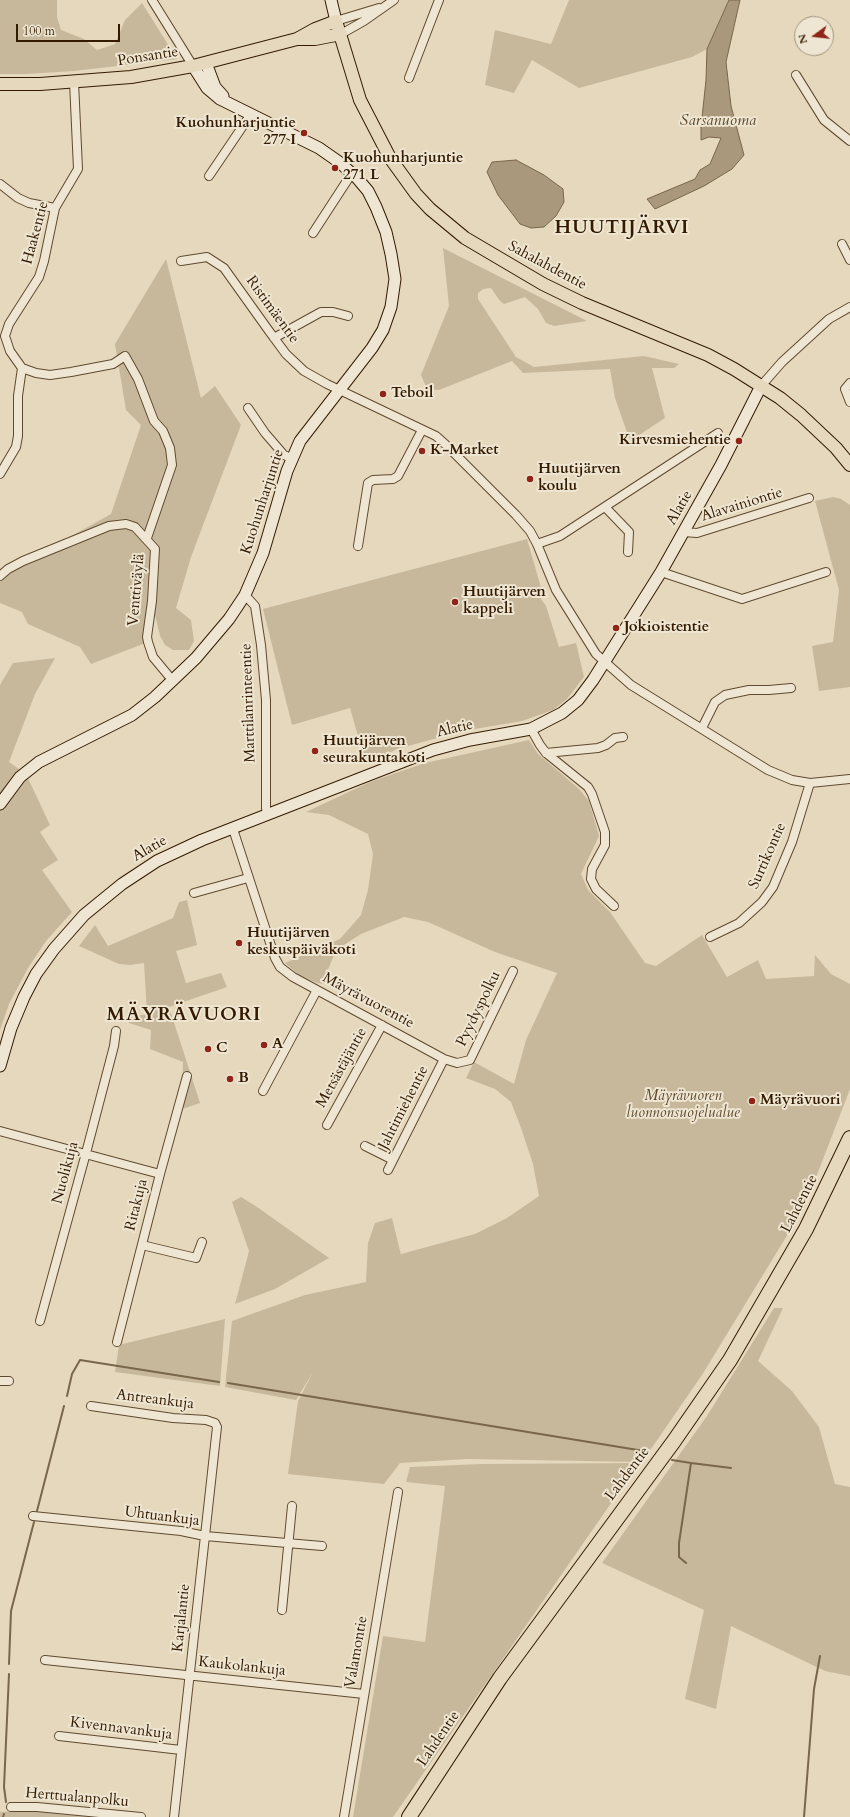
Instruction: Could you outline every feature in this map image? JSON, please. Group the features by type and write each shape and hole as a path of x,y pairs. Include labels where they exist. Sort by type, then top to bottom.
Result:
{"highway":[{"name":"Lahdentie","path":"409,1817 500,1678 674,1441 730,1360 806,1229 850,1138"}],"main road":[{"name":"Ponsantie","path":"0,84 74,82 131,77 193,66 297,39 336,20"},
{"name":"Sahalahdentie","path":"336,20 360,100 383,146 416,194 447,224 488,253 543,284 582,303 708,355 761,386 801,415 836,448 850,465"},
{"name":"Ponsantie","path":"297,39 315,39 341,34"}],"street":[{"path":"152,0 193,66"},
{"name":"Sahalahdentie","path":"331,0 336,20"},
{"path":"341,34 364,21 394,0"},
{"path":"409,78 439,0"},
{"path":"336,20 384,7"},
{"name":"Kuohunharjuntie","path":"206,63 215,86 231,103"},
{"name":"Kuohunharjuntie","path":"0,804 20,777 39,762 132,715 173,681 196,658 220,630 245,594 263,553 291,458 308,428 340,390 372,348 383,330 391,306 394,279 391,254 376,207 368,192 352,173 320,148 231,103 220,99 200,80 193,66"},
{"path":"796,74 824,120 850,141"},
{"name":"Haakentie","path":"22,368 10,351 2,333 39,277 44,261 55,208 78,168 74,82"},
{"path":"209,176 251,114"},
{"path":"313,233 352,173"},
{"path":"0,184 18,198 29,203 55,208"},
{"path":"842,244 850,260"},
{"name":"Ristimäentie","path":"181,261 207,257 224,268 286,354 304,371 340,390"},
{"path":"761,386 782,362 829,319 850,307"},
{"path":"274,338 321,312 333,312 348,316"},
{"path":"0,474 16,447 18,436 18,396 22,368 36,373 50,375 113,364 125,356 138,379 154,421 163,431 170,448 172,465 147,538"},
{"path":"850,383 845,389 845,392 850,402"},
{"name":"Alatie","path":"0,1066 11,1028 24,996 36,974 68,930 122,884 157,861 187,847 433,750 470,740 531,729 562,713 578,700 593,680 661,572 721,464 761,386"},
{"path":"340,390 436,436 516,515 537,544 556,590 596,654 631,685 768,770 792,780 810,783 850,779"},
{"path":"248,408 265,433 284,455 291,458"},
{"path":"358,546 368,483 372,480 393,479 398,476 422,430"},
{"path":"537,544 560,536 718,433"},
{"name":"Alavainiontie","path":"683,532 697,534 809,498"},
{"path":"605,507 629,532 628,552"},
{"name":"Venttiväylä","path":"0,576 23,561 108,526 126,524 135,527 155,548 152,601 147,637 153,657 173,681"},
{"path":"661,572 742,598 826,572"},
{"name":"Marttilanrinteentie","path":"245,594 255,606 262,645 266,700 267,815"},
{"path":"702,728 716,702 725,695 749,690 791,688"},
{"path":"531,729 546,753 588,787 592,794 605,832 606,845 592,869 591,879 596,889 614,906"},
{"path":"546,753 598,748 606,745 615,738 623,737"},
{"name":"Surtikontie","path":"710,937 739,924 762,902 773,887 792,842 810,783"},
{"name":"Mäyrävuorentie","path":"233,829 275,958 280,967 293,977 444,1059 457,1063 470,1060"},
{"path":"194,893 248,878"},
{"name":"Pyydyspolku","path":"470,1060 513,971"},
{"path":"263,1091 317,990"},
{"name":"Metsästäjäntie","path":"327,1125 382,1024"},
{"name":"Nuolikuja","path":"40,1321 86,1153 114,1046 116,1031"},
{"name":"Jahtimiehentie","path":"388,1170 444,1059"},
{"name":"Ritakuja","path":"117,1342 187,1076"},
{"path":"0,1131 160,1174"},
{"path":"365,1146 393,1160"},
{"path":"142,1245 196,1258 202,1242"},
{"name":"Antreankuja","path":"91,1406 173,1418 206,1420 214,1423"},
{"name":"Karjalantie","path":"174,1817 217,1427 214,1423"},
{"name":"Valamontie","path":"344,1817 398,1492"},
{"path":"282,1610 292,1506"},
{"name":"Uhtuankuja","path":"34,1516 181,1531 205,1536 322,1546"},
{"name":"Kaukolankuja","path":"45,1660 364,1694"},
{"name":"Kivennavankuja","path":"59,1736 181,1750"},
{"name":"Herttualanpolku","path":"11,1807 37,1807 141,1817"}],"green space":[{"path":"0,0 57,0 57,17 61,30 84,39 97,50 115,44 125,20 142,3 177,59 74,71 0,74"},
{"path":"569,0 729,0 707,49 692,57 579,88 532,60 514,93 485,85 495,30 551,44"},
{"path":"443,248 587,321 554,326 546,323 538,309 525,297 504,304 500,301 491,288 483,289 478,293 478,299 516,357 534,367 644,356 679,364 674,368 652,368 665,418 630,441 615,398 610,369 523,373 512,361 439,390 427,389 421,375 449,306"},
{"path":"166,259 201,398 215,386 241,425 191,557 176,608 191,620 194,641 189,650 173,650 165,645 160,636 152,602 148,642 91,664 80,647 28,624 22,612 0,603 0,576 111,514 141,425 126,410 115,344"},
{"path":"833,497 841,499 850,505 850,687 819,691 812,646 833,642 839,590 815,501"},
{"path":"527,539 542,591 541,599 546,606 559,647 576,643 584,677 567,699 553,710 522,721 463,731 397,749 366,764 350,708 292,725 263,609"},
{"path":"55,658 35,694 9,762 26,774 50,825 40,832 58,860 42,870 72,912 46,941 28,968 9,1004 0,1030 0,685 13,663"},
{"name":"Mäyrävuoren luonnonsuojelualue","path":"529,740 538,754 578,788 589,801 599,836 581,874 588,890 610,912 645,963 656,966 702,935 727,977 758,960 766,979 814,976 815,955 831,974 850,984 850,1089 805,1206 702,1375 642,1462 467,1459 400,1463 384,1484 288,1474 298,1401 313,1372 296,1400 225,1387 232,1321 305,1295 366,1282 368,1243 375,1223 392,1218 402,1259 401,1254 475,1234 507,1218 539,1196 533,1164 511,1102 495,1089 466,1078 474,1062 514,1084 526,1040 557,973 495,952 428,922 404,917 361,934 336,950 327,972 325,984 317,983 299,975 285,963 340,939 361,915 368,890 373,854 368,834 329,815 306,812 370,782 425,763"},
{"path":"187,900 197,945 176,951 186,983 221,973 227,987 169,1007 200,1103 182,1109 183,1062 150,1049 151,1030 129,1023 131,1017 147,1014 144,963 130,965 119,964 79,946 95,925 108,946 173,918 179,902"},
{"path":"241,1197 329,1258 275,1289 235,1304 249,1251 232,1202"},
{"path":"774,1308 783,1308 758,1361 792,1391 819,1427 835,1484 850,1487 850,1676 825,1671 731,1626 716,1709 685,1699 704,1610 602,1563 707,1416"},
{"path":"225,1319 220,1386 115,1372 119,1345"},
{"path":"639,1463 393,1817 353,1817 383,1636 425,1642 445,1486 406,1482 410,1467 482,1464"},
{"path":"0,1812 53,1812 110,1817 0,1817"}],"water":[{"name":"Sarsanuoma","path":"729,0 740,0 726,62 731,106 744,155 732,169 704,186 655,209 647,199 695,179 700,170 710,164 721,138 709,137 701,140 701,127 706,80 707,49"},
{"path":"516,160 544,175 563,189 564,202 556,216 544,227 531,228 520,224 498,195 487,172 492,162"}],"waterway":[{"path":"67,1396 72,1374 80,1360 219,1382"},
{"path":"228,1383 644,1451"},
{"path":"37,1511 64,1406"},
{"path":"672,1460 691,1463"},
{"path":"686,1563 679,1557 679,1543 691,1463 731,1468"},
{"path":"9,1664 11,1611 34,1522"},
{"path":"804,1817 814,1689 820,1656"},
{"path":"6,1802 4,1787 9,1674"}],"place":[{"name":"Kuohunharjuntie 277 I","path":"304,133"},
{"name":"Kuohunharjuntie 271 L","path":"335,168"},
{"name":"Teboil","path":"383,394"},
{"name":"Kirvesmiehentie","path":"739,441"},
{"name":"K-Market","path":"422,451"},
{"name":"Huutijärven koulu","path":"530,479"},
{"name":"Huutijärven kappeli","path":"455,602"},
{"name":"Jokioistentie","path":"616,628"},
{"name":"Huutijärven seurakuntakoti","path":"315,751"},
{"name":"Huutijärven keskuspäiväkoti","path":"239,943"},
{"name":"A","path":"264,1045"},
{"name":"C","path":"208,1049"},
{"name":"B","path":"230,1079"},
{"name":"Mäyrävuori","path":"752,1101"}],"district":[{"name":"HUUTIJÄRVI","path":"622,229"},
{"name":"MÄYRÄVUORI","path":"184,1016"}]}
